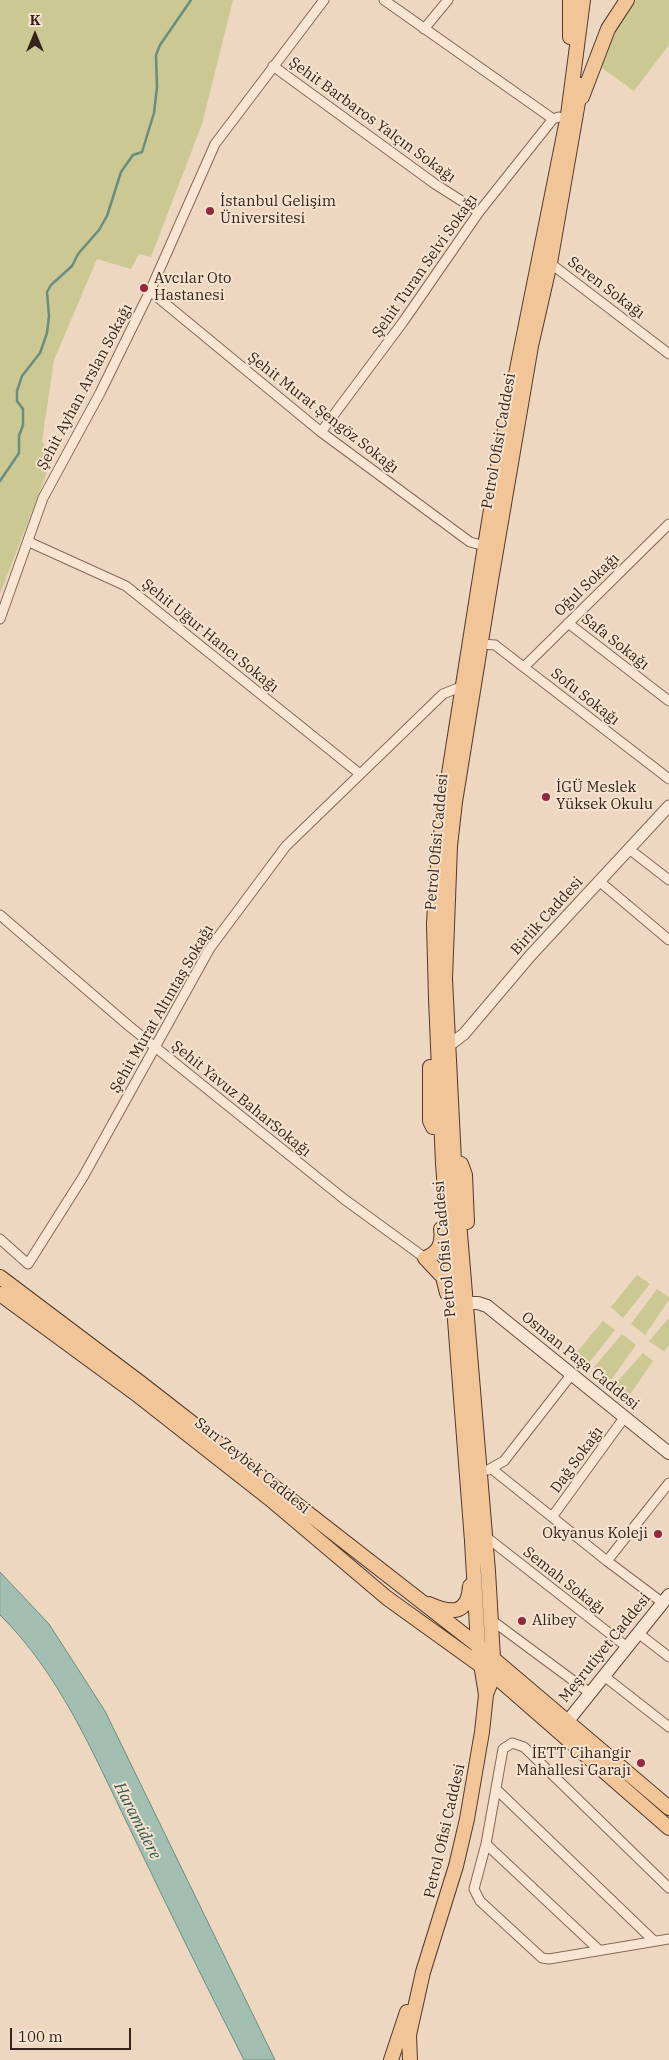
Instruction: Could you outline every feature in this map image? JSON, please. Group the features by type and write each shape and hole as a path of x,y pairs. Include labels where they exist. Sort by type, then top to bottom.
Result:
{"main road":[{"path":"570,0 572,86"},
{"name":"Petrol Ofisi Caddesi","path":"410,2060 409,2035 423,1972 456,1866 467,1819 482,1732 490,1619 478,1538 457,1349 447,1128 448,1046 445,952 450,846 485,546 501,449 573,114 572,86 583,0"},
{"name":"Petrol Ofisi Caddesi","path":"447,1128 433,1127 430,1121 431,990 435,959 436,886 444,805 463,686 475,643 531,346 550,263 591,0"},
{"path":"573,114 608,29 627,0"},
{"path":"448,1162 439,1168 438,1176 442,1239 437,1252 425,1258 439,1271 445,1282 452,1331 457,1349"},
{"name":"Petrol Ofisi Caddesi","path":"448,1162 461,1164 465,1175 468,1236 466,1303 486,1471 478,1538 478,1645 487,1662"},
{"name":"Sarı Zeybek Caddesi","path":"0,1277 142,1384 478,1645"},
{"name":"Sarı Zeybek Caddesi","path":"0,1294 135,1393 255,1487 387,1598 487,1662"},
{"name":"Osman Paşa Caddesi","path":"466,1303 478,1303 487,1306 669,1454"},
{"path":"408,1592 440,1609 461,1608 467,1603 469,1595 478,1538"},
{"name":"Meşrutiyet Caddesi","path":"567,1722 666,1599"},
{"path":"487,1662 494,1675 669,1828"},
{"path":"487,1662 567,1722 669,1808"},
{"name":"Petrol Ofisi Caddesi","path":"486,1695 494,1675"},
{"name":"Petrol Ofisi Caddesi","path":"391,2060 413,1993 423,1972"}],"street":[{"name":"Şehit Ayhan Arslan Sokağı","path":"0,619 29,542 33,521 42,498 100,393 150,291 216,144 324,0"},
{"path":"384,0 553,119 573,114"},
{"path":"424,29 448,0"},
{"name":"Şehit Barbaros Yalçın Sokağı","path":"273,66 435,184 479,212"},
{"name":"Şehit Turan Selvi Sokağı","path":"322,432 403,322 479,212 553,119"},
{"name":"Seren Sokağı","path":"550,263 669,354"},
{"name":"Şehit Murat Şengöz Sokağı","path":"150,291 322,432 470,542 485,546"},
{"name":"Oğul Sokağı","path":"524,667 669,524"},
{"name":"Şehit Uğur Hancı Sokağı","path":"29,542 126,586 360,774"},
{"name":"Safa Sokağı","path":"568,623 669,701"},
{"name":"Sofu Sokağı","path":"475,643 495,645 669,779"},
{"name":"Şehit Murat Altıntaş Sokağı","path":"0,1239 28,1264 83,1177 210,948 224,927 286,846 443,694 463,686"},
{"name":"Birlik Caddesi","path":"448,1046 464,1034 530,956 599,880 669,808"},
{"path":"630,848 669,880"},
{"path":"599,880 669,940"},
{"name":"Şehit Yavuz BaharSokağı","path":"0,915 155,1047 344,1199 425,1258"},
{"path":"571,1375 504,1461 486,1471 552,1517 607,1561 666,1599"},
{"name":"Dağ Sokağı","path":"552,1517 624,1418"},
{"path":"607,1561 669,1483"},
{"name":"Semah Sokağı","path":"478,1538 627,1647"},
{"path":"490,1619 590,1693"},
{"path":"638,1634 669,1657"},
{"path":"604,1676 669,1727"},
{"path":"669,1888 517,1744 512,1743 503,1749 486,1844 474,1889 480,1901 542,1958 669,1939"},
{"path":"496,1789 654,1941"},
{"path":"486,1844 599,1950"}],"shaded area":[{"path":"0,0 233,0 202,124 151,257 139,254 131,269 97,259 54,360 42,441 53,457 0,594"},
{"path":"636,0 669,0 669,45 634,91 599,66 622,19"},
{"path":"637,1275 650,1284 623,1318 611,1307"},
{"path":"657,1289 669,1297 669,1300 645,1335 631,1324"},
{"path":"669,1318 669,1345 664,1351 649,1341"},
{"path":"603,1321 615,1330 588,1364 575,1354"},
{"path":"622,1334 636,1345 611,1380 594,1367"},
{"path":"643,1353 653,1361 629,1396 615,1384"}],"water":[{"name":"Haramidere","path":"0,1572 49,1624 105,1711 275,2060 244,2060 73,1714 40,1662 0,1615"}],"waterway":[{"path":"0,481 19,453 19,436 23,425 23,409 17,401 17,391 22,376 40,353 47,333 49,316 47,292 51,285 72,266 78,254 99,230 107,216 121,172 133,155 142,152 154,113 157,87 156,55 160,45 191,0"}],"place":[{"name":"İstanbul Gelişim Üniversitesi","path":"210,211"},
{"name":"Avcılar Oto Hastanesi","path":"144,288"},
{"name":"İGÜ Meslek Yüksek Okulu","path":"546,797"},
{"name":"Okyanus Koleji","path":"658,1534"},
{"name":"Alibey","path":"522,1621"},
{"name":"İETT Cihangir Mahallesi Garajı","path":"641,1763"}]}
